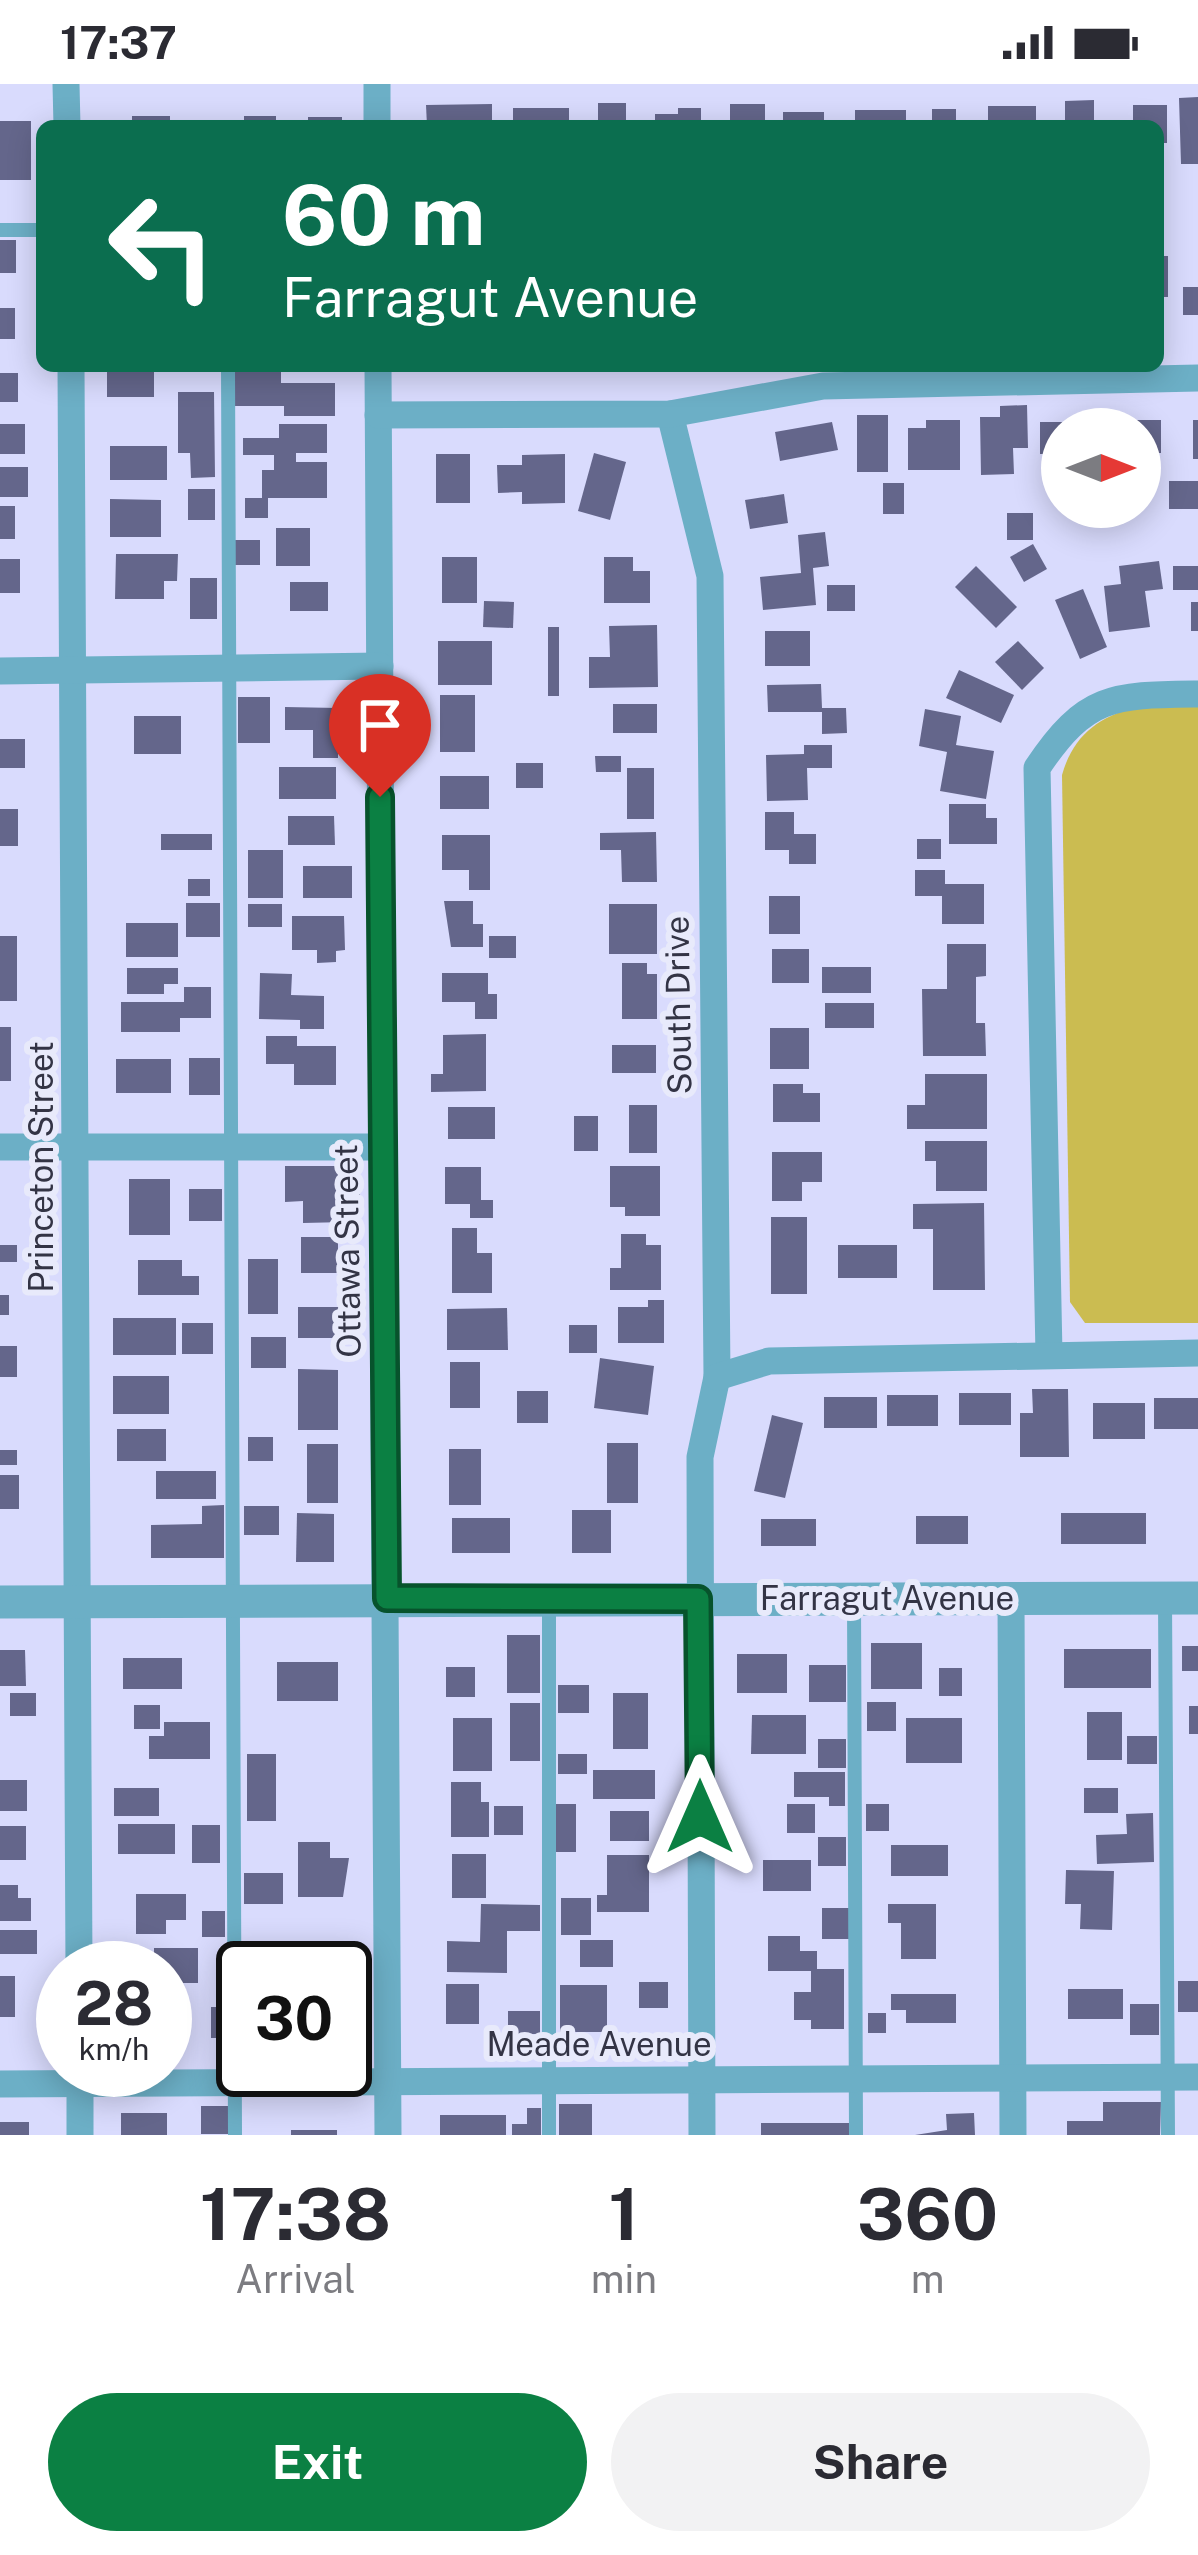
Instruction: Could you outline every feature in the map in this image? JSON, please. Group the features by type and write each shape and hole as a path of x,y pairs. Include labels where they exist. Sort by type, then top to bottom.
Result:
{"street":[{"path":"67,84 67,120"},
{"path":"376,84 377,120"},
{"name":"Princeton Street","path":"71,372 80,1941"},
{"name":"Ottawa Street","path":"378,372 388,2135"},
{"path":"378,415 670,414 823,386 1198,378"},
{"name":"South Drive","path":"670,414 710,576 717,1377 700,1457 702,2135"},
{"path":"0,671 380,667"},
{"path":"1049,1354 1037,768 1064,727 1118,695 1198,694"},
{"path":"0,1147 382,1147"},
{"path":"717,1377 769,1361 1198,1354"},
{"path":"1012,1597 1013,2135"},
{"name":"Farragut Avenue","path":"0,1603 1181,1598"},
{"name":"Meade Avenue","path":"372,2081 1198,2077"},
{"name":"Meade Avenue","path":"0,2084 36,2081"},
{"path":"80,2097 80,2135"}],"lane":[{"path":"0,230 36,230"},
{"path":"228,372 234,1941"},
{"path":"854,1598 856,2135"},
{"path":"1168,2135 1181,1598"},
{"path":"549,1599 549,2135"},
{"path":"235,2097 236,2135"}],"shaded area":[{"path":"1135,707 1198,707 1198,1323 1085,1323 1070,1302 1062,775 1073,749 1088,731"}],"building":[{"path":"1198,97 1198,164 1181,164 1179,98"},
{"path":"1094,100 1094,120 1065,120 1065,101"},
{"path":"598,103 626,103 626,120 598,120"},
{"path":"492,104 492,120 427,120 426,105"},
{"path":"730,104 765,104 765,120 730,120"},
{"path":"1133,105 1167,105 1167,143 1164,120 1133,120"},
{"path":"988,106 1036,106 1036,120 988,120"},
{"path":"513,108 569,108 569,120 513,120"},
{"path":"678,108 701,108 701,120 655,120 655,114 678,114"},
{"path":"932,109 956,109 956,120 932,120"},
{"path":"855,110 906,110 906,120 855,120"},
{"path":"783,112 824,112 824,120 783,120"},
{"path":"132,116 170,116 170,120 132,120"},
{"path":"244,116 276,116 276,120 244,120"},
{"path":"308,117 342,117 342,120"},
{"path":"0,121 31,121 31,180 0,180"},
{"path":"0,240 16,240 16,273 0,273"},
{"path":"1164,256 1168,256 1168,297 1164,297"},
{"path":"1183,287 1198,287 1198,315 1183,315"},
{"path":"0,308 15,308 15,339 0,339"},
{"path":"107,372 154,372 154,397 107,397"},
{"path":"235,372 281,372 281,383 335,383 335,416 284,416 284,406 235,406"},
{"path":"0,373 18,373 18,402 0,402"},
{"path":"178,392 214,392 215,477 191,478 190,453 178,453"},
{"path":"1027,405 1028,448 1013,448 1014,474 981,475 980,417 1000,417 1000,406"},
{"path":"857,415 888,415 888,472 857,472"},
{"path":"926,420 960,420 960,470 908,470 908,428 926,428"},
{"path":"1193,420 1198,420 1198,459 1193,459"},
{"path":"832,422 838,450 780,461 775,432"},
{"path":"0,424 25,424 25,454 0,454"},
{"path":"279,424 327,424 327,453 296,453 296,462 327,462 327,498 268,498 268,518 245,518 245,498 262,498 262,470 274,470 274,455 243,455 243,438 279,438"},
{"path":"110,446 167,446 167,480 110,480"},
{"path":"594,453 626,462 610,520 578,511"},
{"path":"436,454 470,454 470,503 436,503"},
{"path":"565,454 565,503 522,504 522,492 498,493 497,465 522,465 522,455"},
{"path":"0,467 28,467 28,497 0,497"},
{"path":"1169,481 1198,481 1198,509 1169,509"},
{"path":"883,483 904,483 904,514 883,514"},
{"path":"188,489 215,489 215,520 188,520"},
{"path":"784,494 788,523 750,529 745,500"},
{"path":"110,499 161,500 161,537 110,537"},
{"path":"0,506 15,506 15,539 0,539"},
{"path":"1007,513 1033,513 1033,540 1007,540"},
{"path":"276,528 310,528 310,566 276,566"},
{"path":"825,532 829,566 813,568 816,605 763,610 760,577 801,573 798,535"},
{"path":"235,540 260,540 260,565 235,565"},
{"path":"1033,544 1047,569 1024,582 1010,557"},
{"path":"116,554 178,554 177,581 164,581 164,599 115,599"},
{"path":"442,557 477,557 477,603 442,603"},
{"path":"604,557 633,557 633,571 650,571 650,603 604,603"},
{"path":"0,559 20,559 20,593 0,593"},
{"path":"1159,561 1163,589 1145,591 1150,627 1109,632 1104,586 1121,584 1119,566"},
{"path":"976,566 1017,607 996,628 955,587"},
{"path":"1173,566 1198,566 1198,590 1173,590"},
{"path":"190,578 217,578 217,619 190,619"},
{"path":"290,582 328,582 328,611 290,611"},
{"path":"827,585 855,585 855,611 827,611"},
{"path":"1083,589 1107,647 1080,659 1055,600"},
{"path":"484,601 514,602 513,628 483,627"},
{"path":"1191,602 1198,602 1198,631 1191,631"},
{"path":"657,625 658,687 589,688 589,657 610,657 609,626"},
{"path":"548,627 559,627 559,696 548,696"},
{"path":"765,631 810,631 810,666 765,666"},
{"path":"438,641 492,641 492,685 438,685"},
{"path":"1018,641 1044,668 1022,690 995,662"},
{"path":"959,670 1014,695 1001,723 946,698"},
{"path":"821,684 822,708 846,708 847,733 822,734 822,712 768,712 767,685"},
{"path":"440,695 475,695 475,752 440,752"},
{"path":"238,697 270,697 270,743 238,743"},
{"path":"613,704 657,704 657,733 613,733"},
{"path":"285,707 338,708 338,758 313,758 313,730 285,730"},
{"path":"925,709 961,716 956,745 994,751 986,799 940,791 947,752 919,746"},
{"path":"134,716 181,716 181,754 134,754"},
{"path":"0,739 25,739 25,768 0,768"},
{"path":"804,745 832,745 832,768 807,768 808,800 767,801 766,755 804,754"},
{"path":"595,756 621,756 621,772 596,772"},
{"path":"516,763 543,763 543,788 516,788"},
{"path":"279,767 336,767 336,799 279,799"},
{"path":"627,768 654,768 654,819 627,819"},
{"path":"440,776 489,776 489,809 440,809"},
{"path":"949,804 986,804 986,818 997,818 997,844 949,844"},
{"path":"0,809 18,809 18,846 0,846"},
{"path":"765,812 794,812 794,834 816,834 816,864 789,864 789,850 765,850"},
{"path":"288,816 334,816 335,845 288,845"},
{"path":"656,832 657,882 622,882 621,850 600,850 600,833"},
{"path":"161,834 212,834 212,850 161,850"},
{"path":"442,835 490,835 490,890 469,890 469,870 442,870"},
{"path":"917,839 941,839 941,859 917,859"},
{"path":"248,850 283,850 283,898 248,898"},
{"path":"303,866 352,866 352,898 303,898"},
{"path":"915,870 945,870 945,884 984,884 984,924 942,924 942,896 915,896"},
{"path":"188,879 210,879 210,896 188,896"},
{"path":"769,896 800,896 800,934 769,934"},
{"path":"444,901 473,901 473,924 483,924 483,947 451,947"},
{"path":"186,903 220,903 220,937 186,937"},
{"path":"248,904 282,904 282,927 248,927"},
{"path":"609,904 657,904 657,954 609,954"},
{"path":"292,916 344,916 345,950 336,951 336,962 317,963 317,950 292,950"},
{"path":"126,923 178,923 178,957 126,957"},
{"path":"0,936 17,936 17,1001 0,1001"},
{"path":"489,936 516,936 516,958 489,958"},
{"path":"947,944 986,944 986,976 976,977 976,1023 985,1023 986,1056 923,1056 922,989 947,989"},
{"path":"772,949 809,949 809,983 772,983"},
{"path":"622,963 647,963 647,974 657,974 657,1019 622,1019"},
{"path":"822,967 871,967 871,993 822,993"},
{"path":"127,968 178,968 178,984 164,984 164,994 127,994"},
{"path":"260,973 292,974 291,995 324,996 324,1029 300,1029 300,1020 259,1019"},
{"path":"442,973 488,973 488,994 497,994 497,1019 475,1019 475,1002 442,1002"},
{"path":"184,987 211,987 211,1018 180,1018 180,1032 121,1032 121,1002 184,1002"},
{"path":"825,1003 874,1003 874,1028 825,1028"},
{"path":"0,1027 11,1027 11,1081 0,1081"},
{"path":"770,1028 809,1028 809,1069 770,1069"},
{"path":"486,1034 486,1091 431,1092 431,1074 443,1074 443,1035"},
{"path":"266,1036 297,1036 297,1046 336,1046 336,1085 294,1085 294,1064 266,1064"},
{"path":"612,1045 656,1045 656,1073 612,1073"},
{"path":"189,1058 220,1058 220,1095 189,1095"},
{"path":"116,1059 171,1059 171,1093 116,1093"},
{"path":"925,1074 987,1074 987,1129 907,1129 907,1105 925,1105"},
{"path":"773,1084 803,1084 803,1093 820,1093 820,1122 773,1122"},
{"path":"629,1105 657,1105 657,1153 629,1153"},
{"path":"448,1107 495,1107 495,1139 448,1139"},
{"path":"574,1116 598,1116 598,1151 574,1151"},
{"path":"925,1141 987,1141 987,1191 936,1191 936,1161 925,1161"},
{"path":"772,1152 822,1152 822,1182 802,1182 802,1201 772,1201"},
{"path":"285,1166 360,1166 360,1200 346,1200 346,1222 303,1223 303,1201 285,1202"},
{"path":"610,1166 660,1166 660,1216 625,1216 625,1207 610,1207"},
{"path":"445,1167 481,1167 481,1200 493,1200 493,1218 470,1218 470,1204 445,1204"},
{"path":"129,1179 170,1179 170,1235 129,1235"},
{"path":"189,1189 222,1189 222,1221 189,1221"},
{"path":"984,1203 985,1290 933,1290 933,1229 913,1229 913,1204"},
{"path":"771,1217 807,1217 807,1294 771,1294"},
{"path":"452,1228 477,1228 477,1253 492,1253 492,1293 452,1293"},
{"path":"621,1234 646,1234 646,1245 661,1245 661,1290 610,1290 610,1268 621,1268"},
{"path":"301,1237 338,1237 338,1273 301,1273"},
{"path":"0,1245 17,1245 17,1262 0,1262"},
{"path":"838,1245 897,1245 897,1278 838,1278"},
{"path":"248,1259 278,1259 278,1314 248,1314"},
{"path":"138,1260 182,1260 182,1276 199,1276 199,1295 138,1295"},
{"path":"0,1295 9,1295 9,1315 0,1315"},
{"path":"648,1300 664,1300 664,1343 618,1343 618,1307 648,1307"},
{"path":"298,1307 343,1307 343,1338 298,1338"},
{"path":"507,1308 508,1350 447,1350 447,1309"},
{"path":"113,1318 176,1318 176,1355 113,1355"},
{"path":"182,1323 213,1323 213,1354 182,1354"},
{"path":"569,1325 597,1325 597,1353 569,1353"},
{"path":"251,1337 286,1337 286,1368 251,1368"},
{"path":"0,1346 17,1346 17,1377 0,1377"},
{"path":"600,1358 654,1366 648,1415 594,1408"},
{"path":"450,1362 480,1362 480,1408 450,1408"},
{"path":"298,1369 338,1370 338,1430 298,1430"},
{"path":"113,1376 169,1376 169,1414 113,1414"},
{"path":"1032,1389 1068,1389 1069,1457 1020,1457 1020,1413 1033,1413"},
{"path":"517,1391 548,1391 548,1423 517,1423"},
{"path":"959,1393 1011,1393 1011,1425 959,1425"},
{"path":"887,1395 938,1395 938,1426 887,1426"},
{"path":"824,1397 877,1397 877,1428 824,1428"},
{"path":"1154,1398 1198,1398 1198,1429 1154,1429"},
{"path":"1093,1403 1145,1403 1145,1439 1093,1439"},
{"path":"772,1415 803,1423 785,1498 754,1491"},
{"path":"117,1429 166,1429 166,1461 117,1461"},
{"path":"248,1437 273,1437 273,1461 248,1461"},
{"path":"607,1443 638,1443 638,1503 607,1503"},
{"path":"307,1444 338,1444 338,1503 307,1503"},
{"path":"449,1449 481,1449 481,1505 449,1505"},
{"path":"0,1450 17,1450 17,1465 0,1465"},
{"path":"156,1471 216,1471 216,1499 156,1499"},
{"path":"0,1475 19,1475 19,1509 0,1509"},
{"path":"224,1505 224,1558 151,1558 151,1525 202,1524 202,1506"},
{"path":"244,1506 279,1506 279,1535 244,1535"},
{"path":"572,1510 611,1510 611,1553 572,1553"},
{"path":"297,1513 334,1514 334,1562 296,1562"},
{"path":"1061,1513 1146,1513 1146,1544 1061,1544"},
{"path":"916,1516 968,1516 968,1544 916,1544"},
{"path":"452,1518 510,1518 510,1553 452,1553"},
{"path":"761,1519 816,1519 816,1546 761,1546"},
{"path":"507,1635 540,1635 540,1693 507,1693"},
{"path":"871,1643 922,1643 922,1689 871,1689"},
{"path":"1182,1646 1198,1646 1198,1671 1182,1671"},
{"path":"1064,1649 1151,1649 1151,1688 1064,1688"},
{"path":"0,1650 25,1650 26,1686 0,1686"},
{"path":"737,1654 787,1654 787,1693 737,1693"},
{"path":"123,1658 182,1658 182,1689 123,1689"},
{"path":"277,1662 338,1662 338,1701 277,1701"},
{"path":"809,1665 846,1665 846,1702 809,1702"},
{"path":"446,1667 475,1667 475,1697 446,1697"},
{"path":"939,1668 962,1668 962,1696 939,1696"},
{"path":"558,1685 589,1685 589,1713 558,1713"},
{"path":"10,1693 36,1693 36,1716 10,1716"},
{"path":"613,1693 648,1693 648,1749 613,1749"},
{"path":"867,1702 896,1702 896,1731 867,1731"},
{"path":"510,1703 540,1703 540,1761 510,1761"},
{"path":"134,1705 160,1705 160,1729 134,1729"},
{"path":"1189,1706 1198,1706 1198,1734 1189,1734"},
{"path":"1087,1712 1122,1712 1122,1760 1087,1760"},
{"path":"752,1715 806,1715 806,1754 751,1754"},
{"path":"453,1718 492,1718 492,1771 453,1771"},
{"path":"906,1718 962,1718 962,1763 906,1763"},
{"path":"164,1722 210,1722 210,1759 149,1759 149,1736 164,1736"},
{"path":"1127,1736 1157,1736 1157,1764 1127,1764"},
{"path":"818,1739 846,1739 846,1768 818,1768"},
{"path":"247,1754 276,1754 276,1821 247,1821"},
{"path":"558,1754 587,1754 587,1774 558,1774"},
{"path":"593,1770 655,1770 655,1799 593,1799"},
{"path":"794,1772 845,1772 845,1806 829,1806 829,1797 794,1797"},
{"path":"0,1780 27,1780 27,1811 0,1811"},
{"path":"451,1782 481,1782 481,1802 489,1802 489,1837 451,1837"},
{"path":"114,1788 159,1788 159,1816 114,1816"},
{"path":"1084,1788 1118,1788 1118,1813 1084,1813"},
{"path":"553,1804 576,1804 576,1852 554,1852"},
{"path":"787,1804 815,1804 815,1833 787,1833"},
{"path":"866,1804 889,1804 889,1831 866,1831"},
{"path":"494,1806 523,1806 523,1835 494,1835"},
{"path":"610,1811 649,1811 649,1841 610,1841"},
{"path":"1153,1813 1154,1862 1097,1864 1096,1835 1127,1834 1126,1814"},
{"path":"118,1824 175,1824 175,1854 118,1854"},
{"path":"192,1825 220,1825 220,1863 192,1863"},
{"path":"0,1826 26,1826 26,1860 0,1860"},
{"path":"818,1837 846,1837 846,1866 818,1866"},
{"path":"298,1842 330,1842 330,1858 349,1858 343,1897 298,1897"},
{"path":"891,1845 948,1845 948,1876 891,1876"},
{"path":"452,1854 486,1854 486,1898 452,1898"},
{"path":"607,1855 649,1855 649,1912 597,1912 597,1895 607,1895"},
{"path":"763,1860 811,1860 811,1891 763,1891"},
{"path":"1066,1870 1114,1871 1112,1930 1080,1929 1081,1904 1065,1904"},
{"path":"244,1873 283,1873 283,1904 244,1904"},
{"path":"0,1885 18,1885 18,1898 31,1898 31,1921 0,1921"},
{"path":"136,1894 186,1894 186,1920 166,1920 166,1934 136,1934"},
{"path":"561,1898 591,1898 591,1935 561,1935"},
{"path":"481,1904 540,1905 540,1931 507,1931 507,1973 447,1972 447,1941 480,1942"},
{"path":"888,1904 936,1904 936,1959 901,1959 901,1923 888,1923"},
{"path":"822,1908 849,1908 849,1939 822,1939"},
{"path":"202,1911 225,1911 225,1937 202,1937"},
{"path":"0,1930 37,1930 36,1954 0,1954"},
{"path":"768,1936 800,1936 800,1951 817,1951 817,1969 844,1969 844,2029 811,2029 811,2020 794,2020 794,1992 811,1992 811,1971 768,1971"},
{"path":"580,1940 613,1940 613,1967 580,1967"},
{"path":"192,1948 198,1948 198,1983 192,1983"},
{"path":"0,1976 15,1976 15,2017 0,2017"},
{"path":"1178,1981 1198,1981 1198,2012 1178,2012"},
{"path":"639,1982 668,1982 668,2008 639,2008"},
{"path":"446,1984 479,1984 479,2024 446,2024"},
{"path":"560,1985 607,1985 607,2032 560,2032"},
{"path":"1068,1989 1123,1989 1123,2019 1068,2019"},
{"path":"891,1994 956,1994 956,2023 906,2023 906,2010 891,2010"},
{"path":"1130,2004 1159,2004 1159,2035 1130,2035"},
{"path":"211,2007 216,2007 216,2038 211,2038"},
{"path":"508,2011 540,2011 540,2034 508,2034"},
{"path":"868,2013 886,2013 886,2033 868,2033"},
{"path":"1103,2102 1161,2102 1160,2135 1067,2135 1067,2121 1103,2121"},
{"path":"559,2104 592,2104 592,2135 559,2135"},
{"path":"201,2106 229,2106 229,2134 201,2134"},
{"path":"527,2108 541,2108 541,2135 512,2135 512,2124 527,2124"},
{"path":"121,2113 167,2113 167,2135 121,2135"},
{"path":"974,2113 975,2135 915,2135 947,2130 946,2114"},
{"path":"440,2115 506,2115 506,2135 440,2135"},
{"path":"0,2122 29,2122 29,2135 0,2135"},
{"path":"761,2123 849,2123 849,2135 761,2135"},
{"path":"291,2130 337,2130 337,2135 291,2135"}],"route":[{"path":"380,797 387,1598 698,1599 700,1817"}]}
